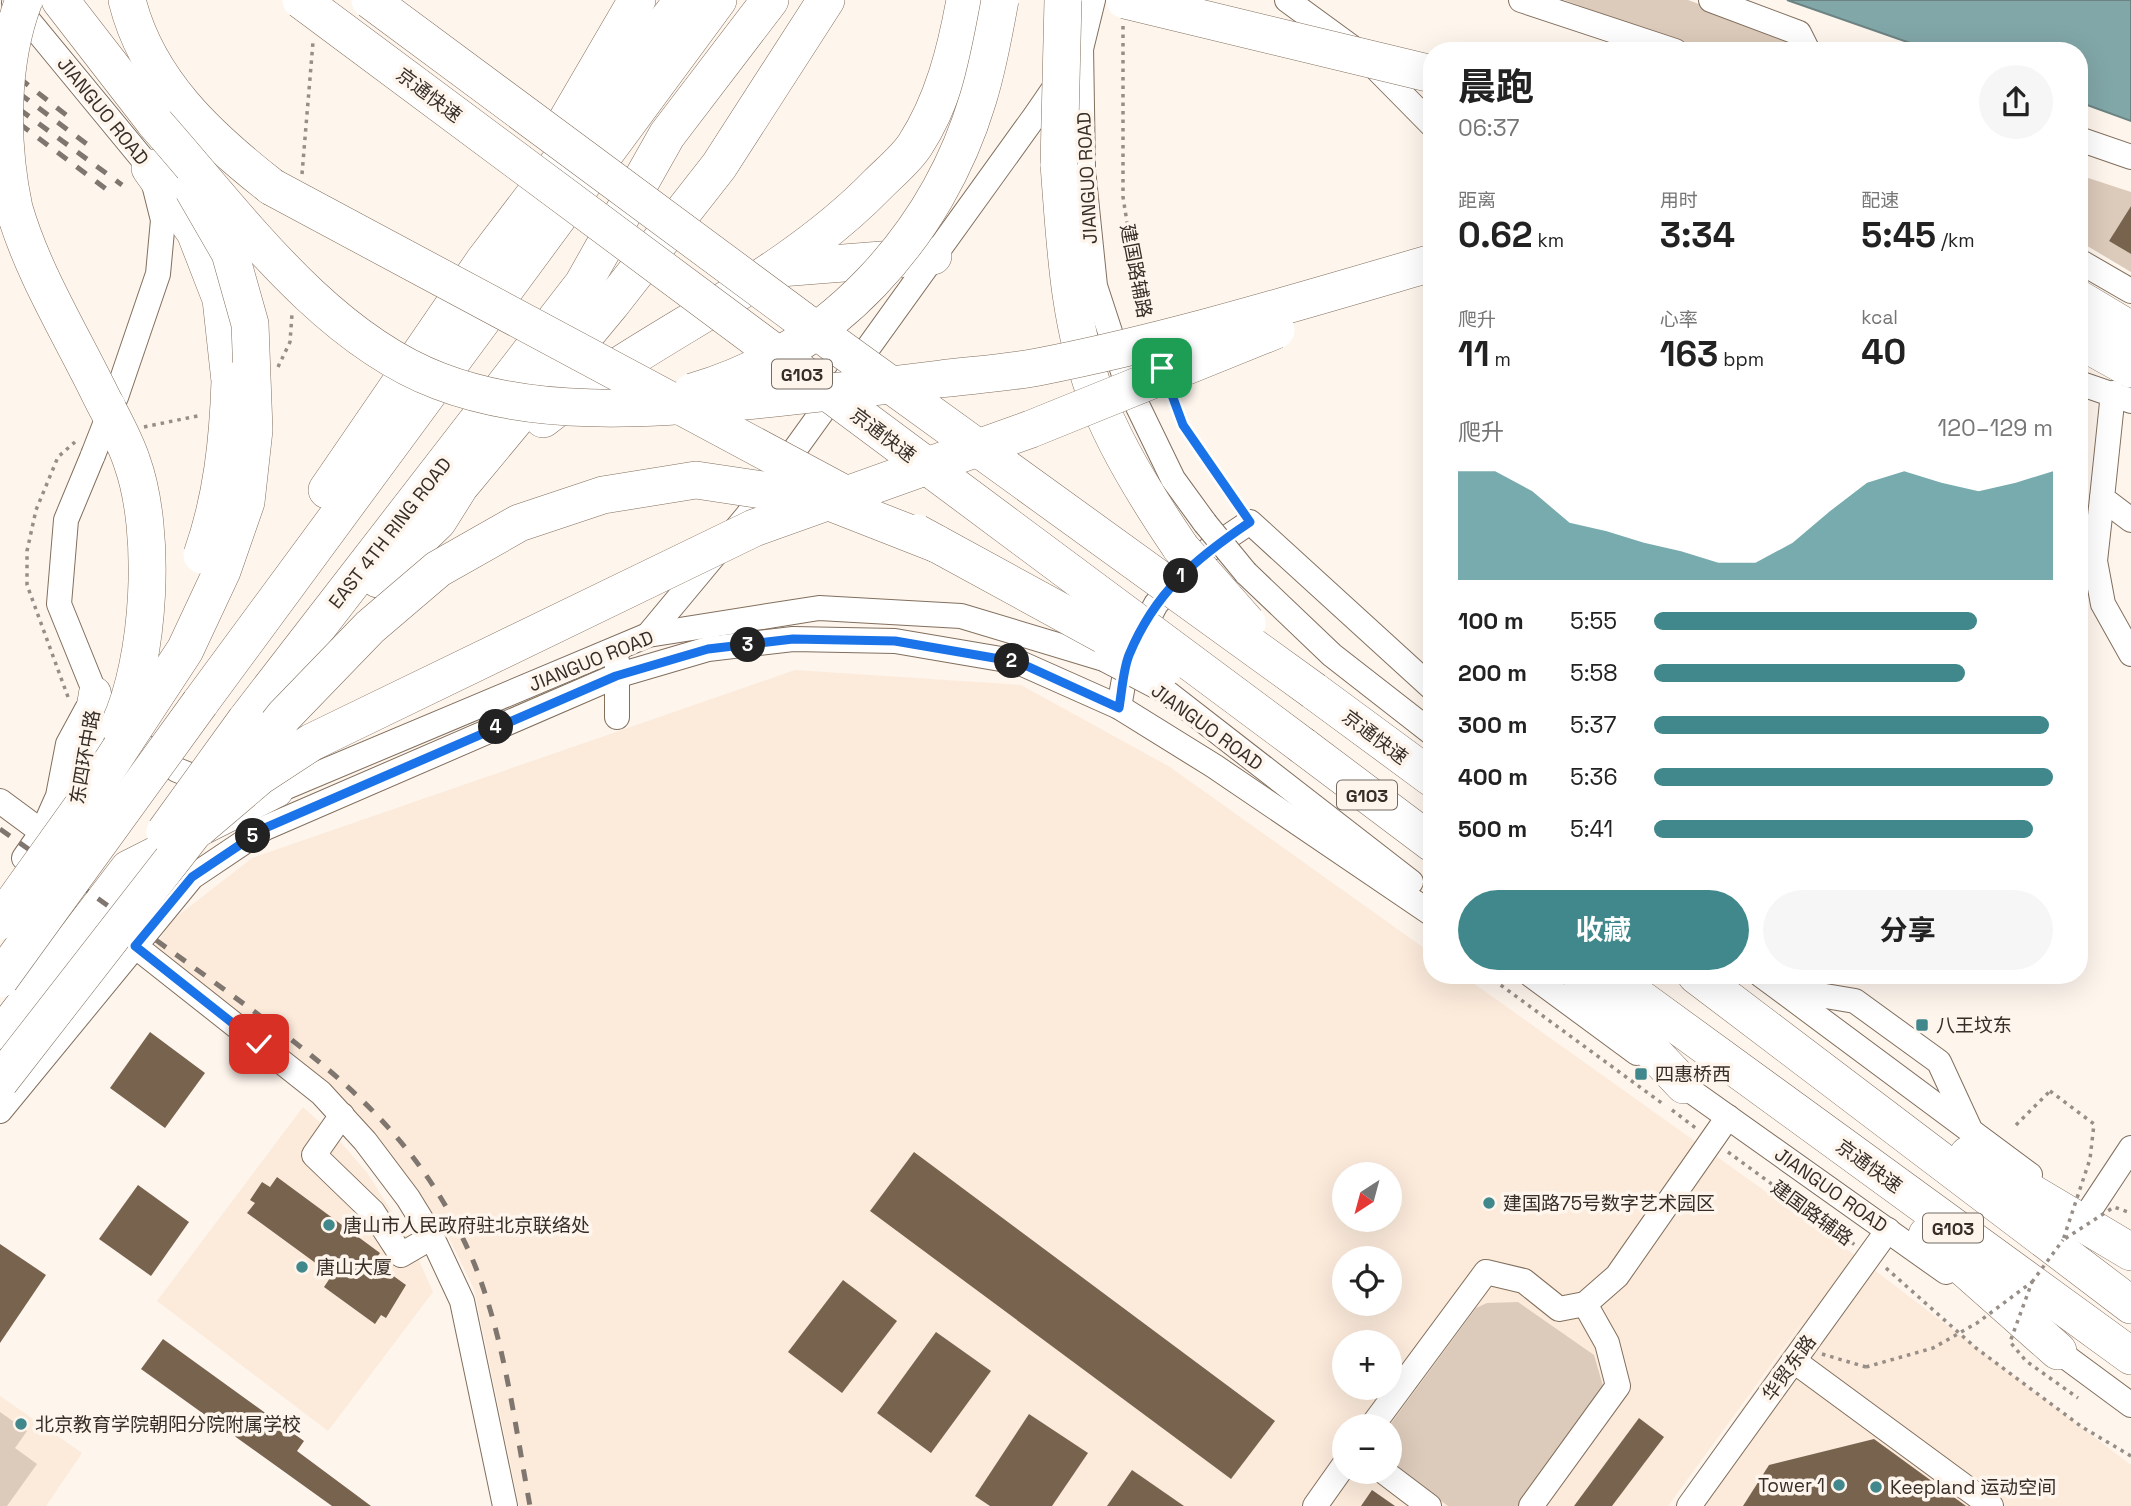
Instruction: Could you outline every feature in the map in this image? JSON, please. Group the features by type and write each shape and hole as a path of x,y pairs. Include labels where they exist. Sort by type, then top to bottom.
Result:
{"highway":[{"path":"24,0 11,32 5,75 2,139 6,176 14,209 42,276 133,462 146,526 148,590 131,701"},
{"path":"60,0 156,124 300,286 368,344 438,381 520,403 633,408 812,395 1035,368 1193,332 1423,268"},
{"path":"127,0 134,29 171,92 220,147 287,181 1303,746"},
{"name":"京通快速","path":"301,0 1423,836"},
{"path":"484,261 637,0"},
{"path":"200,703 216,656 484,261 683,0"},
{"path":"0,979 718,0"},
{"name":"EAST 4TH RING ROAD","path":"0,1060 246,720 583,284 667,135 770,0"},
{"path":"284,670 438,521 460,486 611,304 719,166 826,0"},
{"path":"460,486 584,387 780,268 831,229 914,146 938,98 956,49 965,0"},
{"path":"633,408 728,382 807,339 872,284 925,217 954,160 978,100 1000,0"},
{"path":"1063,0 1059,164 1068,285 1096,395 1150,502 1193,536 1223,599 1314,691"},
{"name":"京通快速","path":"375,2 837,346 1423,771"},
{"path":"1124,12 1423,72"},
{"path":"0,921 79,814 185,650 222,571 246,502 254,430 250,324 230,253 156,124"},
{"path":"79,814 131,701 165,641 197,568 215,516 228,429 230,381 221,299 195,232 150,168"},
{"path":"780,268 933,256"},
{"path":"199,828 260,776 313,742 754,528 1031,429 1423,269"},
{"path":"2088,304 2131,330"},
{"path":"2088,349 2125,388"},
{"path":"0,1082 284,716 370,627 439,569 519,523 603,495 696,481 822,499 937,544"},
{"name":"京通快速","path":"1620,984 2131,1356"},
{"name":"G103","path":"1708,984 2131,1306"},
{"path":"1574,989 1684,1086"},
{"path":"1822,1069 2131,1251"},
{"path":"1775,1099 2058,1351"}],"main road":[{"name":"东四环中路","path":"0,937 51,866 79,814 95,693"},
{"path":"2,1026 127,867 277,791"},
{"path":"42,832 79,814 118,845 127,867"}],"street":[{"name":"JIANGUO ROAD","path":"12,0 150,168 163,220 159,274 116,397 85,448 66,520 59,604 95,693 128,732 177,770 217,785 277,791 648,635 819,608 961,615 1104,659 1165,691 1423,891"},
{"name":"JIANGUO ROAD","path":"1081,0 1083,169 1095,286 1127,384 1173,479 1193,536 1246,573 1332,655 1423,726"},
{"path":"1081,49 1093,0"},
{"path":"648,635 747,516 1081,49 1102,0"},
{"path":"1287,0 1365,57 1423,116"},
{"path":"1521,0 1648,42"},
{"path":"1711,0 1799,33 1804,42"},
{"path":"2088,142 2131,157"},
{"path":"2088,266 2131,291"},
{"path":"2088,384 2125,388 2102,498 2095,561 2103,604 2131,654"},
{"path":"2102,498 2131,520"},
{"path":"1119,708 1128,657 1156,604 1201,555 1250,522 1423,680"},
{"path":"0,1111 192,877 265,828 616,676 708,649 793,639 895,641 1018,662 1119,708 1213,766 1423,908"},
{"path":"617,648 617,717"},
{"name":"东四环中路","path":"0,892 42,832 58,796 68,744 95,693"},
{"path":"0,801 42,832"},
{"path":"135,946 321,1093 342,1115 408,1198 432,1237 462,1301 505,1506"},
{"path":"1556,984 1574,989"},
{"path":"1773,984 2131,1251"},
{"path":"1779,984 1855,1001 1920,1047 1939,1062 1971,1131"},
{"name":"JIANGUO ROAD","path":"1684,1086 2131,1405"},
{"path":"342,1115 314,1155 373,1212 401,1255 432,1237"},
{"path":"1381,1414 1486,1272 1524,1281 1559,1309 1585,1304 1617,1276 1728,1116"},
{"path":"2086,1216 2131,1148"},
{"name":"华贸东路","path":"1689,1506 1888,1230"},
{"path":"1531,1506 1618,1386 1607,1343 1585,1304"},
{"path":"1798,1355 1992,1506"},
{"path":"1315,1506 1332,1482"},
{"path":"1400,1484 1429,1506"}],"path":[{"name":"建国路辅路","path":"1124,12 1122,197 1140,312 1145,324"},
{"path":"287,181 314,38"},
{"path":"276,372 290,342 293,300"},
{"path":"1173,400 1183,425 1250,522"},
{"path":"131,430 214,413"},
{"path":"68,744 68,696 27,586 27,551 36,510 58,457 85,448"},
{"name":"建国路辅路","path":"1499,984 1870,1256 1976,1348 2082,1427 2131,1457"},
{"path":"2016,1125 2050,1091 2094,1124 2090,1159 2063,1240 2032,1282 2010,1342 2026,1361 2078,1398"},
{"path":"2063,1240 2114,1207 2131,1213"},
{"path":"1798,1355 1866,1367 1933,1348 1977,1323 2032,1282"}],"shaded area":[{"path":"1564,0 1688,0 1783,35 1788,42 1680,42"},
{"path":"2088,178 2131,192 2131,206 2109,241 2131,254 2131,272 2088,246"},
{"path":"795,670 1021,685 1170,767 1423,947 1423,984 1475,984 1852,1253 2131,1465 2131,1506 1674,1506 1814,1306 1668,1506 519,1506 474,1289 448,1236 414,1186 151,953 171,921 252,858"},
{"name":"唐山大厦","path":"303,1107 338,1139 368,1174 411,1242 433,1292 328,1431 157,1301"},
{"path":"1518,1302 1594,1355 1603,1386 1603,1400 1526,1506 1448,1506 1402,1472 1402,1414 1398,1414 1476,1308 1487,1303"},
{"name":"北京教育学院朝阳分院附属学校","path":"0,1396 82,1453 46,1506 0,1506"},
{"path":"0,1412 27,1431 15,1448 37,1464 7,1506 0,1506"}],"water":[{"path":"1787,0 2131,0 2131,121 2088,105 2088,42 1907,42"}],"building":[{"path":"2131,206 2131,254 2109,241"},
{"path":"150,1032 205,1073 165,1128 110,1088"},
{"path":"914,1152 1275,1421 1231,1479 870,1211"},
{"name":"唐山大厦","path":"277,1177 380,1253 374,1262 406,1285 386,1318 381,1315 375,1324 324,1287 332,1275 247,1213 255,1203 250,1200 262,1182 270,1187"},
{"path":"138,1185 189,1222 151,1276 99,1239"},
{"path":"0,1244 46,1275 0,1343"},
{"path":"843,1280 897,1321 842,1393 788,1352"},
{"path":"936,1332 991,1371 931,1453 877,1413"},
{"path":"163,1339 304,1441 297,1451 371,1506 332,1506 141,1369"},
{"path":"1029,1414 1088,1453 1052,1506 990,1506 975,1496"},
{"path":"1639,1418 1664,1437 1612,1506 1574,1506"},
{"name":"Tower 1","path":"1874,1439 1966,1506 1743,1506 1769,1465"},
{"path":"1132,1470 1184,1506 1107,1506"},
{"path":"1372,1490 1395,1506 1361,1506"}],"railway":[{"path":"0,63 70,118"},
{"path":"0,79 88,145"},
{"path":"0,95 122,185"},
{"path":"0,109 114,195"},
{"path":"0,829 203,974 324,1066 393,1133 424,1172 450,1214 485,1292 508,1383 530,1506"}],"place":[{"name":"八王坟东","path":"1922,1025"},
{"name":"四惠桥西","path":"1641,1074"},
{"name":"建国路75号数字艺术园区","path":"1489,1203"},
{"name":"唐山市人民政府驻北京联络处","path":"329,1225"},
{"name":"唐山大厦","path":"302,1267"},
{"name":"北京教育学院朝阳分院附属学校","path":"21,1424"},
{"name":"Tower 1","path":"1839,1485"},
{"name":"Keepland 运动空间","path":"1876,1487"}],"route":[{"path":"259,1044 135,946 192,877 265,828 616,676 708,649 793,639 895,641 1018,662 1119,708 1128,657 1156,604 1201,555 1250,522 1183,425 1162,368"}]}
